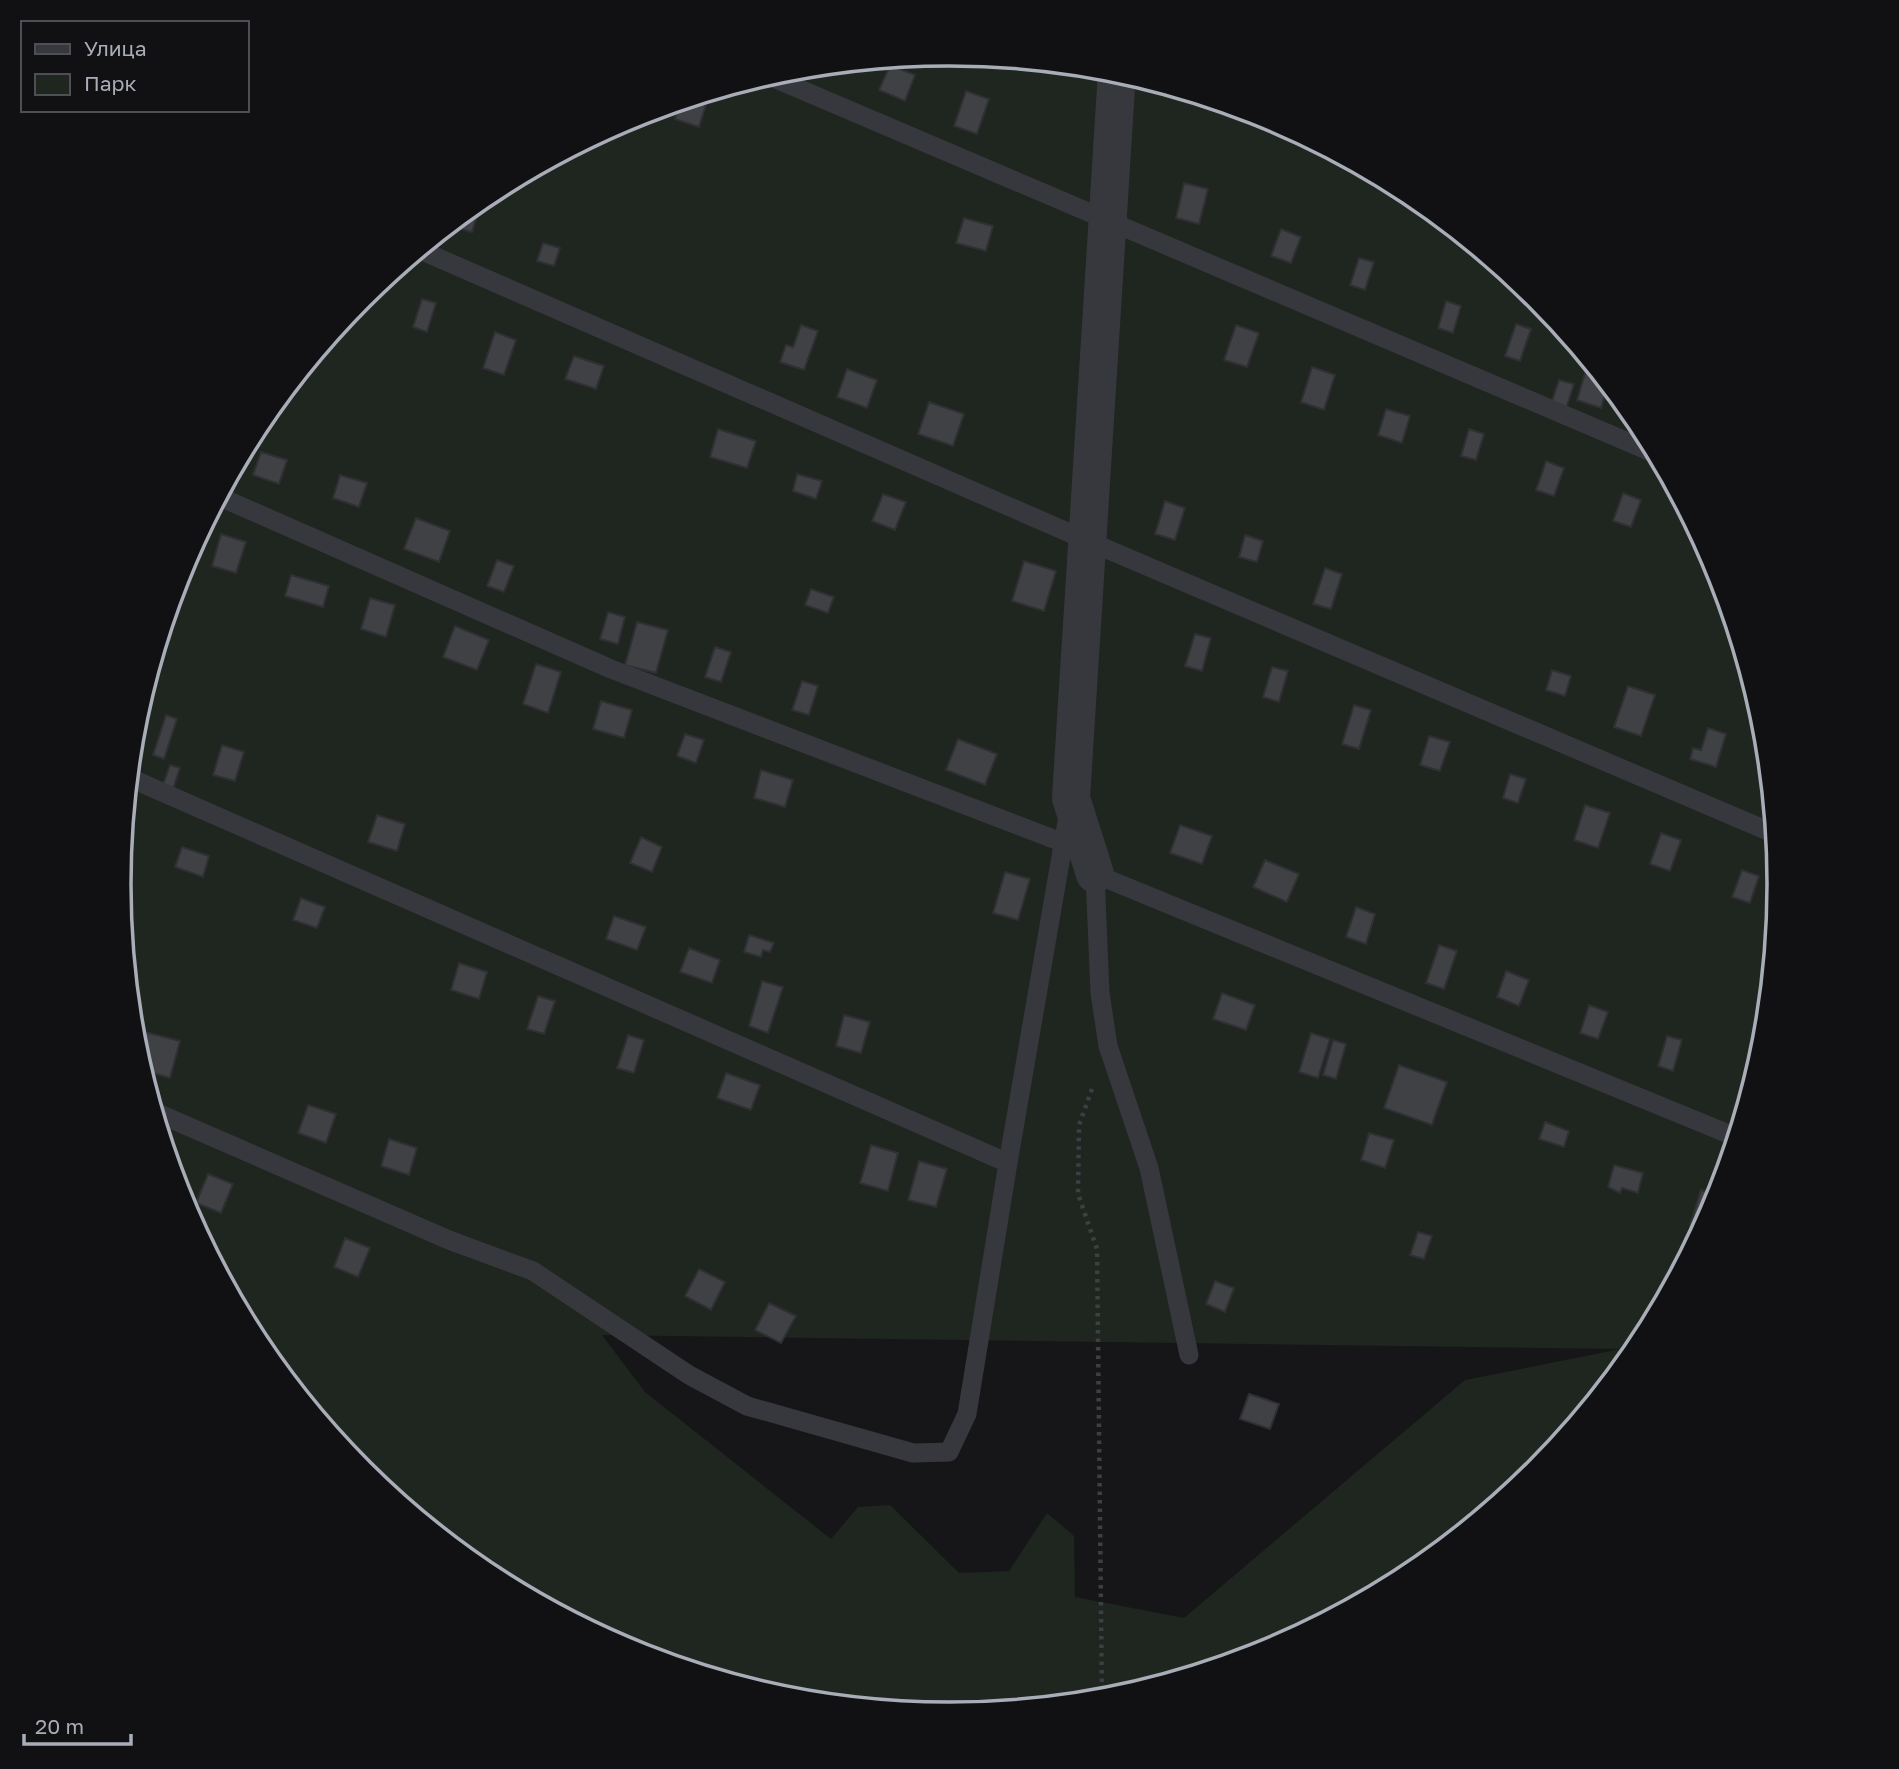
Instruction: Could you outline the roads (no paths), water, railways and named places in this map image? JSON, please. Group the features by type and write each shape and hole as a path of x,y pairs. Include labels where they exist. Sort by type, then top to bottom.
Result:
{"street":[{"path":"1095,874 1071,798 1116,84"}],"lane":[{"path":"785,83 1641,448"},
{"path":"429,254 1087,541 1766,830"},
{"path":"228,500 611,669 1064,843"},
{"path":"138,781 1008,1163"},
{"path":"165,1115 449,1240 533,1271 689,1375 747,1406 913,1453 949,1452 967,1414 1071,798"},
{"path":"1189,1355 1149,1168 1108,1046 1100,993 1095,874 1728,1135"}]}
